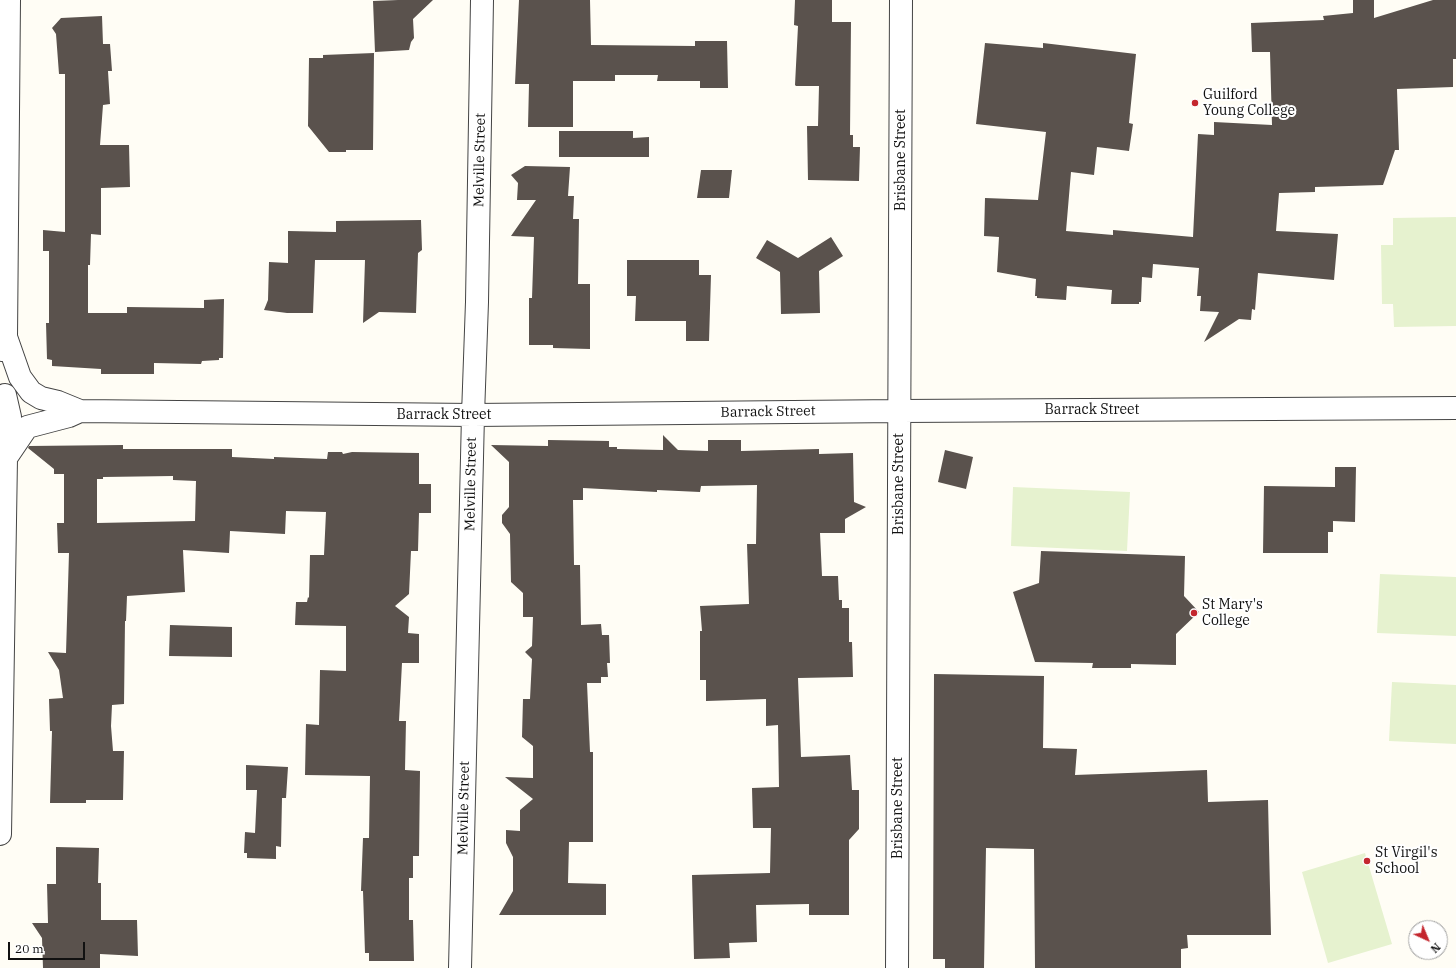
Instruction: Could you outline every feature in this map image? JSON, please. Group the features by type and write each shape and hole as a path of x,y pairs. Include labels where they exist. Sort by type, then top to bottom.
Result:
{"street":[{"path":"0,834 6,453 10,417 1,408 11,380 5,354 9,0"},
{"name":"Melville Street","path":"460,968 473,415 478,294 482,0"},
{"name":"Brisbane Street","path":"897,968 901,0"},
{"path":"5,354 31,392 41,398 58,402 80,411"},
{"name":"Barrack Street","path":"80,411 473,415 1456,408"},
{"path":"6,453 27,427 70,416 80,411"}],"green space":[{"path":"1456,217 1456,326 1394,327 1393,304 1382,304 1381,245 1393,245 1393,218"},
{"path":"1013,487 1130,492 1127,551 1011,546"},
{"path":"1380,574 1456,577 1456,636 1377,633"},
{"path":"1392,682 1456,685 1456,744 1389,741"},
{"path":"1365,853 1392,944 1328,963 1302,872"}],"building":[{"path":"433,0 413,19 414,38 411,42 409,50 375,52 373,1"},
{"path":"519,0 590,0 591,45 695,46 695,41 727,41 728,88 700,88 700,81 657,81 658,75 615,75 615,81 573,81 573,127 528,127 529,84 515,84"},
{"path":"795,0 832,0 832,22 851,22 850,135 853,135 853,147 860,147 859,181 808,180 807,126 818,126 819,86 795,85 798,26 794,25"},
{"path":"1353,0 1374,0 1374,18 1433,0 1456,0 1456,59 1453,59 1453,87 1397,89 1399,150 1395,150 1383,185 1315,187 1315,192 1279,193 1276,231 1338,234 1334,280 1258,273 1255,310 1252,309 1251,320 1239,319 1204,342 1219,312 1200,311 1201,296 1197,296 1199,268 1153,264 1152,278 1142,277 1141,302 1139,302 1139,304 1111,304 1112,290 1067,286 1066,300 1037,298 1037,296 1035,296 1036,279 997,272 999,237 984,236 985,198 1038,200 1046,132 976,124 985,43 1043,48 1043,43 1136,54 1129,123 1133,124 1129,151 1097,147 1094,175 1071,172 1066,231 1113,235 1113,230 1193,237 1198,134 1214,135 1214,122 1272,125 1270,52 1252,52 1251,23 1324,20 1323,16 1353,13"},
{"path":"102,16 103,44 110,44 112,71 108,71 110,104 103,105 100,145 129,145 130,187 101,188 101,235 91,234 90,265 88,265 88,313 127,313 127,307 204,308 204,300 224,299 223,358 219,358 219,360 202,361 201,364 154,363 154,374 101,374 101,369 52,366 52,360 47,359 46,323 49,323 49,251 43,251 43,230 65,232 65,74 59,74 56,34 52,28 61,18"},
{"path":"374,53 373,150 346,150 346,152 329,152 308,126 309,58 323,58 323,55"},
{"path":"559,131 633,131 633,138 649,137 649,157 559,157"},
{"path":"525,166 570,167 568,196 574,196 573,219 579,219 578,284 590,284 590,349 553,348 553,345 529,345 529,298 532,298 534,237 511,236 536,200 517,200 518,183 511,175"},
{"path":"701,170 732,170 729,198 697,198"},
{"path":"421,220 422,250 418,253 416,313 379,312 363,323 365,260 315,260 313,313 287,313 264,310 268,300 269,262 288,263 288,231 336,232 336,221"},
{"path":"831,237 843,256 819,271 820,313 781,314 780,272 756,258 767,240 798,258"},
{"path":"627,260 699,260 699,275 711,275 709,341 686,341 686,321 635,321 636,296 627,296"},
{"path":"663,435 678,450 708,451 708,440 741,440 741,451 819,449 819,454 853,453 854,502 866,507 845,519 845,533 820,533 822,576 838,576 839,600 842,600 842,608 849,608 849,642 852,642 853,677 798,678 801,757 850,755 852,790 859,790 859,829 849,840 849,915 809,915 809,904 756,905 757,942 729,943 730,958 694,959 692,875 770,873 771,828 753,828 752,788 779,787 778,725 766,726 766,699 706,701 706,680 700,680 700,631 702,631 700,606 749,604 747,544 756,544 757,485 701,486 700,492 657,490 657,492 583,488 583,500 573,500 574,565 580,565 581,625 601,624 602,635 609,635 610,663 607,663 608,677 601,677 601,683 587,683 590,752 593,752 593,842 569,842 568,883 606,884 606,915 499,915 513,891 513,857 506,843 506,830 520,831 520,810 533,799 505,777 533,778 533,746 522,737 523,699 530,699 532,659 525,652 532,646 533,617 523,617 523,593 511,582 510,534 502,523 502,515 509,507 509,462 491,445 548,446 548,440 609,441 609,447 617,447 617,449 663,450"},
{"path":"123,445 123,449 232,449 232,457 274,459 274,457 327,459 328,452 342,452 343,454 352,452 419,453 419,484 431,484 431,513 419,513 418,551 411,551 409,594 395,606 409,617 408,633 419,634 419,663 402,663 399,721 406,721 405,770 420,771 419,856 413,856 413,878 409,878 409,920 413,920 414,961 369,961 369,953 365,953 363,891 361,891 363,838 369,838 370,776 305,775 306,724 319,725 320,670 346,671 346,626 295,625 296,602 307,602 308,597 309,598 310,555 324,555 326,512 286,511 285,534 230,531 229,553 183,550 185,592 127,596 125,621 124,704 112,705 111,726 113,751 124,751 123,800 86,800 86,803 50,803 52,731 50,731 49,699 63,698 59,670 48,652 66,653 69,553 58,553 57,523 64,523 64,474 54,474 54,469 28,448 29,446","holes":["173,476 173,480 196,481 195,521 97,523 97,479 103,479 103,477"]},
{"path":"945,450 973,457 966,489 938,482"},
{"path":"1335,467 1356,467 1355,522 1333,521 1333,532 1328,532 1328,553 1263,553 1264,486 1335,487"},
{"path":"1041,551 1185,556 1184,596 1199,612 1176,634 1176,665 1131,664 1131,668 1092,668 1093,663 1035,662 1013,592 1039,583"},
{"path":"170,625 232,627 232,657 169,656"},
{"path":"934,674 1044,676 1043,748 1077,749 1075,775 1207,770 1208,802 1268,800 1271,935 1187,935 1188,948 1181,949 1181,968 1035,968 1034,849 986,848 984,968 945,968 945,959 933,959"},
{"path":"246,765 288,767 286,798 282,798 281,847 276,846 276,859 247,858 247,853 244,853 245,832 255,833 257,790 246,790"},
{"path":"56,847 99,848 98,883 101,883 101,920 137,920 138,956 100,954 100,968 43,968 42,938 32,923 48,923 47,884 56,884"}],"place":[{"name":"Guilford Young College","path":"1195,103"},
{"name":"St Mary's College","path":"1194,613"},
{"name":"St Virgil's School","path":"1367,861"}]}
